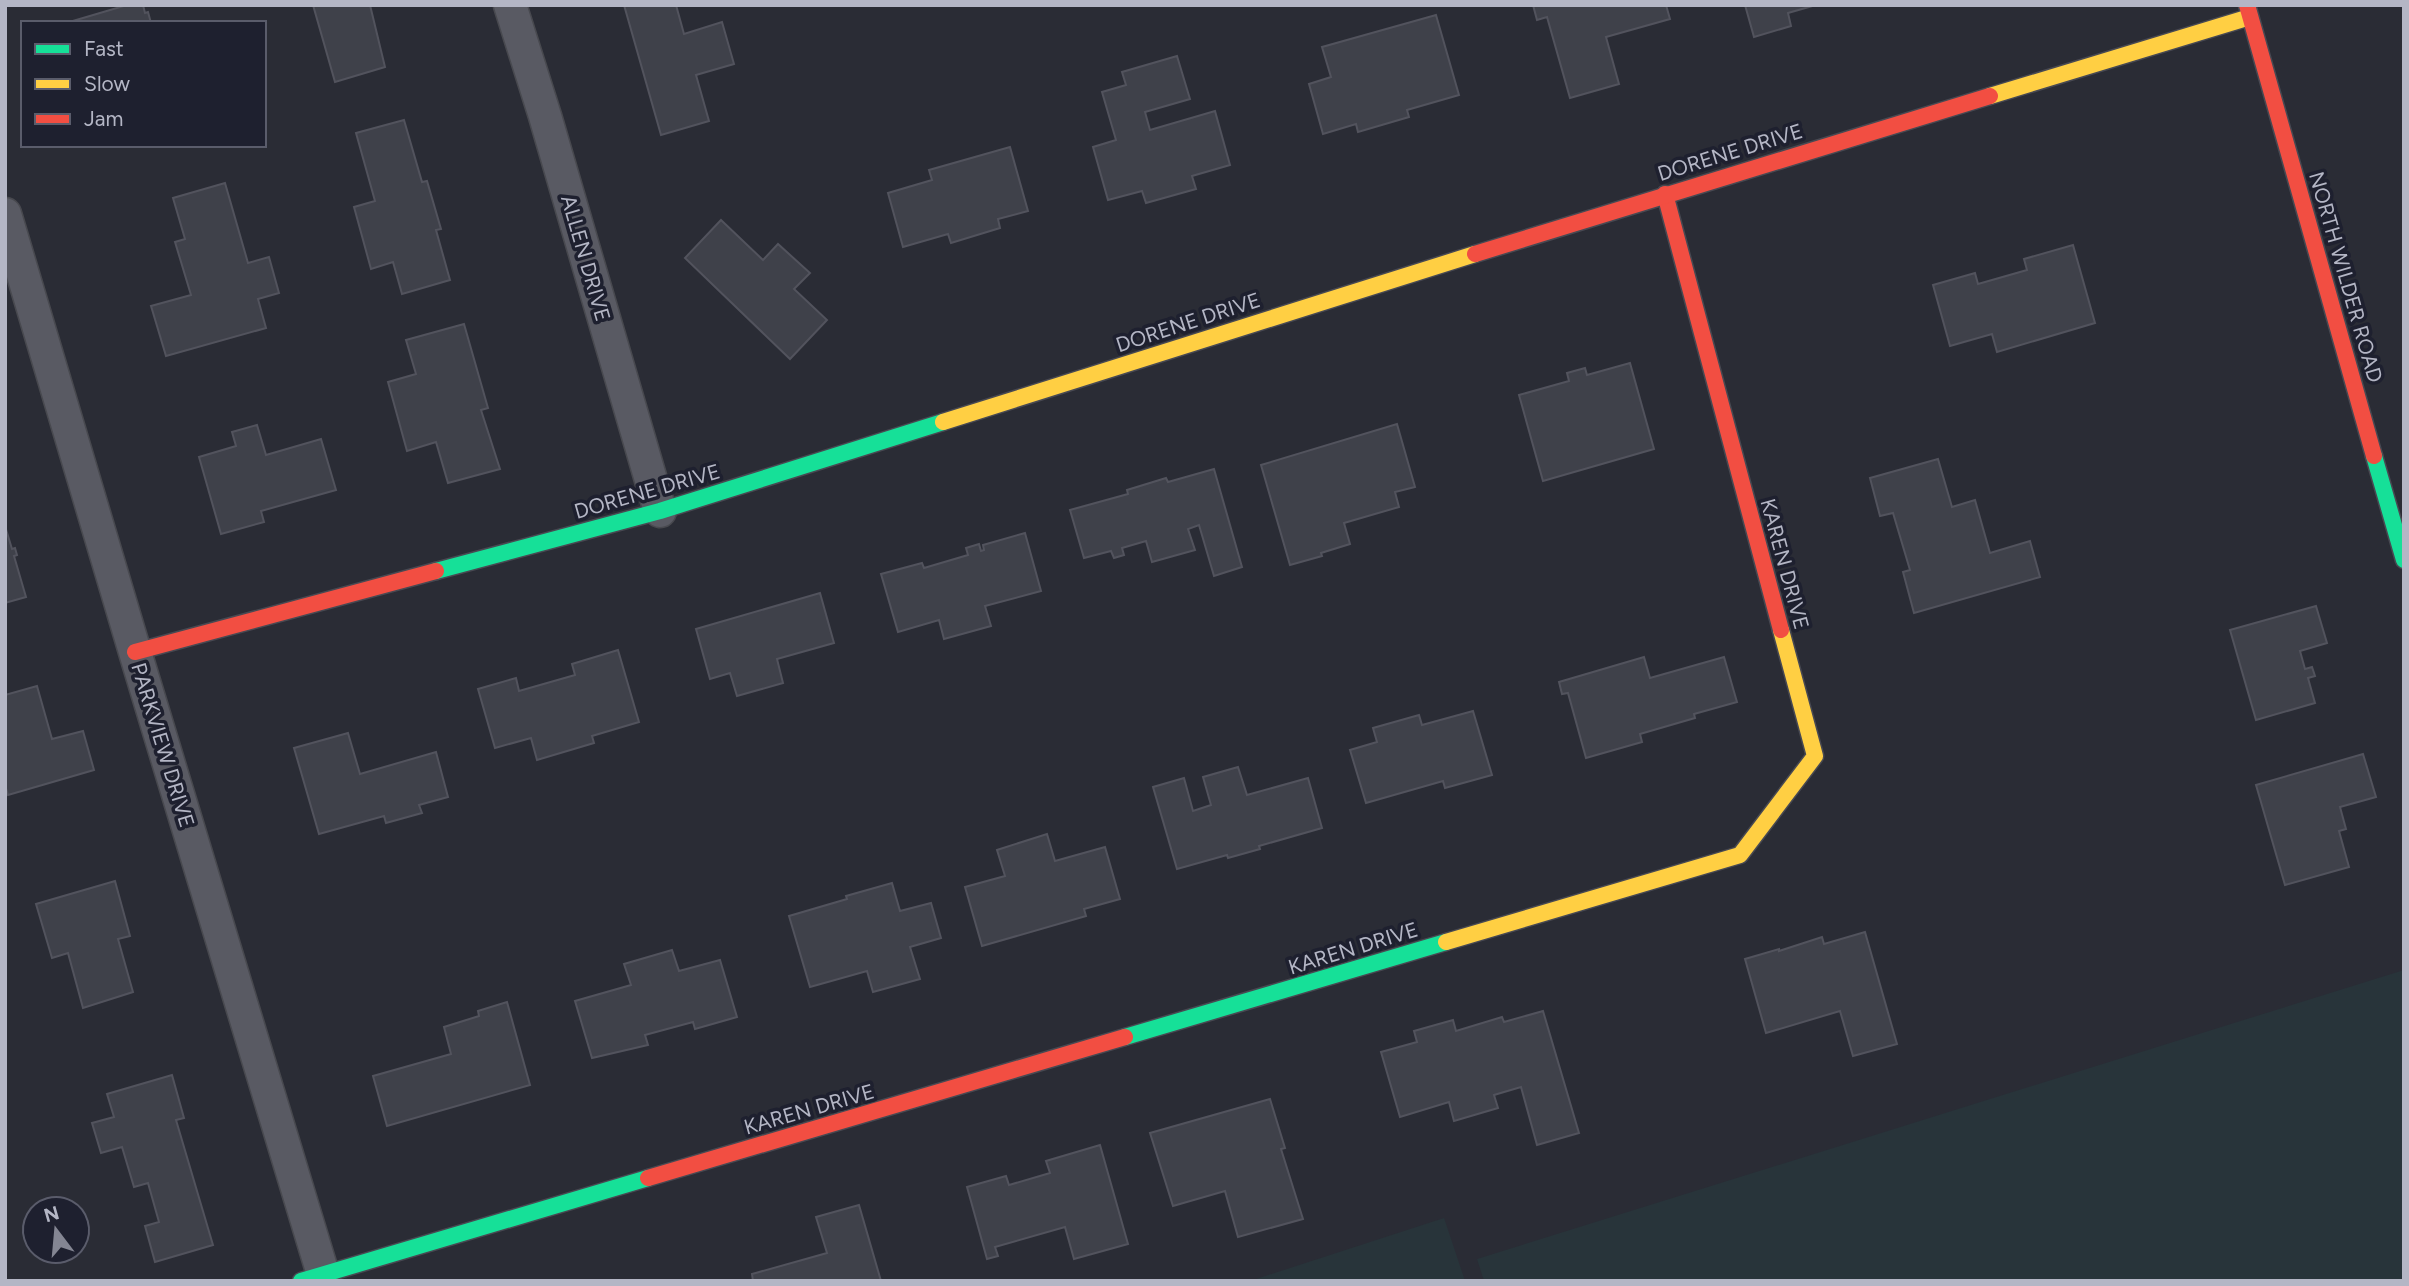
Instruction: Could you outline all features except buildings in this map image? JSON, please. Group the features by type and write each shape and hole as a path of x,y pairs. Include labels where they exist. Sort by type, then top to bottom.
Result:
{"street":[{"name":"ALLEN DRIVE","path":"510,5 660,511"},
{"name":"DORENE DRIVE","path":"135,652 660,511 2249,11"},
{"name":"NORTH WILDER ROAD","path":"2249,11 2404,560"},
{"name":"KAREN DRIVE","path":"312,1278 1740,855 1815,756 1665,194"},
{"name":"PARKVIEW DRIVE","path":"5,214 135,652 312,1278"}],"shaded area":[{"path":"2404,970 2404,1281 1484,1281 1477,1259"},
{"path":"1444,1218 1465,1281 1250,1281"}],"traffic: fast":[{"path":"436,571 660,511 943,422"},
{"path":"2374,456 2404,560"},
{"path":"1125,1037 1446,942"},
{"path":"301,1281 648,1178"}],"traffic: slow":[{"path":"1990,96 2250,17"},
{"path":"943,422 1475,254"},
{"path":"1446,942 1740,855 1815,756 1781,630"}],"traffic: jam":[{"path":"2247,5 2374,456"},
{"path":"1475,254 1990,96"},
{"path":"1665,194 1781,630"},
{"path":"135,652 436,571"},
{"path":"648,1178 1125,1037"}]}
